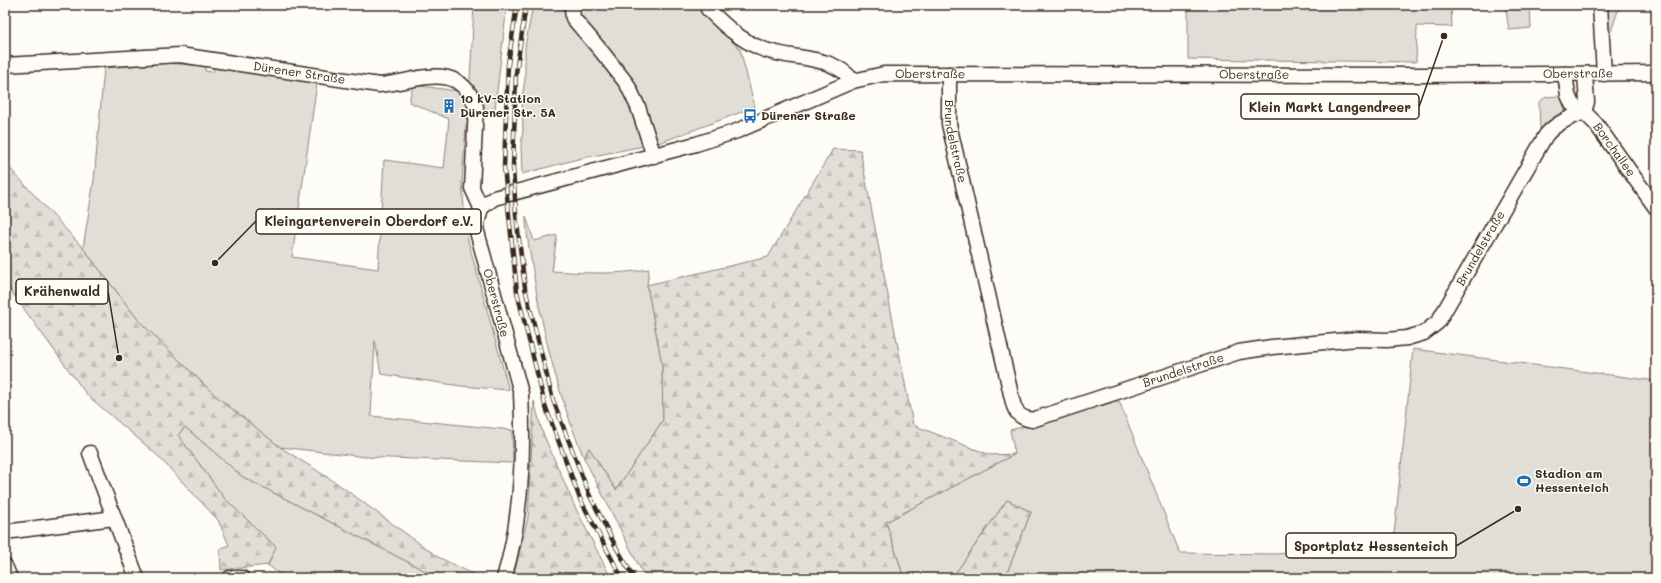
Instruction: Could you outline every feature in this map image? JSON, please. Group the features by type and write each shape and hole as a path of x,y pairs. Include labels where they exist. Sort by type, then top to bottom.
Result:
{"street":[{"path":"574,5 572,9 573,18 627,84 638,107 654,156"},
{"path":"1600,5 1604,74"},
{"path":"708,10 731,31 745,41 761,49 835,65 847,72 854,81"},
{"name":"Dürener Straße","path":"5,65 180,55 379,85 395,84 423,77 435,76 453,79 465,86 476,107 472,188 480,208"},
{"name":"Oberstraße","path":"504,578 516,527 519,499 521,399 516,373 476,228 480,208 494,198 654,156 737,132 854,81 884,74 1656,74"},
{"name":"Brundelstraße","path":"949,74 949,124 1011,397 1016,412 1023,418 1032,420 1239,352 1272,347 1357,339 1387,340 1407,338 1424,333 1438,322 1546,135 1553,126 1560,121 1584,112"},
{"name":"Borchallee","path":"1565,74 1568,95 1572,104 1584,112 1596,124 1656,208"},
{"name":"Borchallee","path":"1584,112 1587,102 1585,74"},
{"path":"90,453 137,578"},
{"path":"5,532 114,518"},
{"path":"5,566 10,578"},
{"path":"230,578 242,578"}],"green space":[{"path":"474,5 507,5 495,109 466,125 462,182 466,233 509,390 461,386 381,374 375,341 371,416 512,430 513,463 366,457 280,447 216,396 139,321 83,248 94,180 104,68 166,63 205,66 205,71 213,72 214,68 317,83 292,257 378,269 384,160 444,168 449,119 409,102 413,85 458,91 470,80"},
{"path":"533,5 694,5 740,49 755,107 659,143 578,159 522,174 522,97 525,80 525,47"},
{"path":"1188,5 1451,5 1452,27 1417,26 1416,62 1188,59"},
{"path":"1505,5 1530,5 1531,28 1509,30"},
{"path":"1606,5 1620,5 1609,37 1606,36"},
{"path":"1560,96 1565,107 1564,112 1553,119 1543,129 1540,129 1539,102 1546,97"},
{"path":"833,149 860,150 913,425 990,455 1015,454 886,522 904,578 645,578 584,458 589,448 616,490 663,420 662,364 647,285 768,257"},
{"path":"5,163 83,248 139,321 216,396 280,447 338,484 438,557 481,578 439,578 243,477 185,427 178,435 225,499 276,547 268,565 221,570 220,549 229,545 218,520 156,454 87,395 5,283"},
{"path":"526,216 534,241 557,235 552,271 613,273 649,269 647,285 662,364 663,420 616,490 589,448 584,458 567,412 553,366 542,319 528,244"},
{"path":"1413,349 1656,381 1656,578 1005,578 1031,512 1007,500 952,578 904,578 886,522 1015,454 1010,430 1119,401 1180,553 1275,554 1393,545"},
{"path":"534,401 542,431 575,507 611,578 513,578 528,517"},
{"path":"185,427 243,477 439,578 284,578 268,565 275,546 225,499 178,435"},
{"path":"1007,500 1031,512 1005,578 952,578"}],"railway":[{"path":"517,5 508,64 504,167 517,292 545,405 580,499 622,578"},
{"path":"526,5 516,73 513,168 516,215 525,288 553,400 589,494 616,547 634,578"}],"place":[{"name":"Klein Markt Langendreer","path":"1444,36"},
{"name":"10 kV-Station Dürener Str. 5A","path":"449,106"},
{"name":"Dürener Straße","path":"750,116"},
{"name":"Kleingartenverein Oberdorf e.V.","path":"215,263"},
{"name":"Krähenwald","path":"119,358"},
{"name":"Stadion am Hessenteich","path":"1524,481"},
{"name":"Sportplatz Hessenteich","path":"1518,509"}]}
